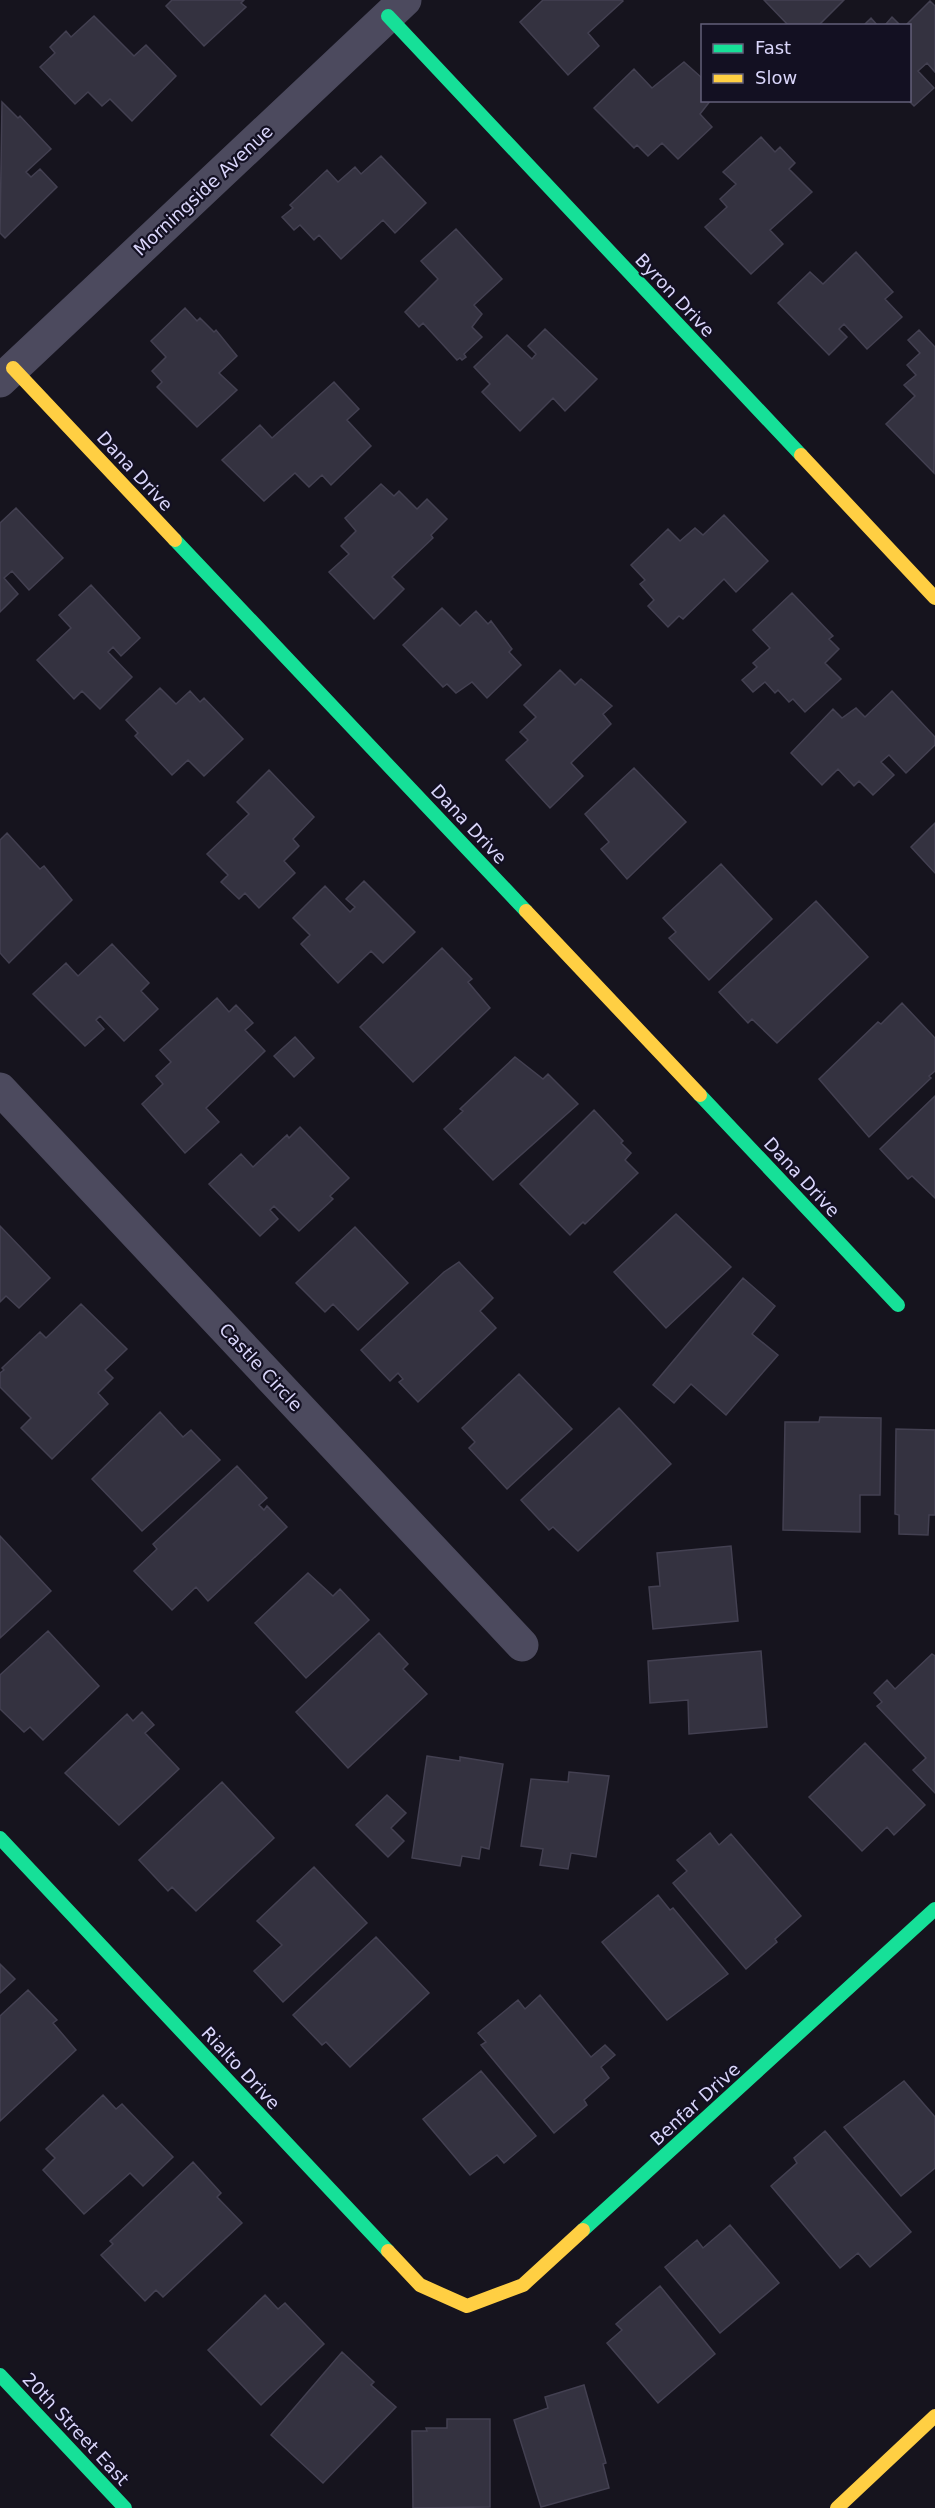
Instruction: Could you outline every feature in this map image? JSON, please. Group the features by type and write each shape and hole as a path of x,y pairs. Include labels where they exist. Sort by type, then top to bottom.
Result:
{"street":[{"name":"Morningside Avenue","path":"7,375 397,8"},
{"name":"Byron Drive","path":"397,8 935,598"},
{"name":"Dana Drive","path":"7,375 898,1305"},
{"name":"Castle Circle","path":"0,1089 522,1645"},
{"name":"Rialto Drive","path":"0,1838 420,2285 467,2306"},
{"name":"Benfar Drive","path":"467,2306 523,2285 935,1909"},
{"name":"20th Street East","path":"0,2375 126,2508"},
{"path":"837,2508 935,2416"}],"building":[{"path":"172,0 244,0 241,3 246,7 204,46 166,6"},
{"path":"543,0 623,1 588,33 599,46 568,75 520,22"},
{"path":"764,0 844,0 820,24 787,24"},
{"path":"930,1 935,6 935,72 927,63 918,71 934,88 914,106 910,102 911,24 907,24"},
{"path":"94,16 134,56 146,45 176,76 132,121 110,99 102,106 88,92 75,104 40,67 55,53 50,47 66,31 71,37"},
{"path":"892,17 899,24 886,24"},
{"path":"871,18 876,24 865,24"},
{"path":"684,62 701,77 701,102 709,102 700,114 712,127 678,159 662,143 648,156 637,145 634,148 594,108 634,69 652,88"},
{"path":"2,102 18,118 20,116 51,149 26,172 31,177 40,169 57,187 5,238 0,233"},
{"path":"761,137 775,152 780,147 795,163 789,169 812,192 770,230 783,244 751,274 705,227 727,207 720,199 736,184 723,172"},
{"path":"381,156 426,203 395,233 383,220 341,259 319,235 314,240 300,225 294,230 282,217 293,208 290,205 327,170 338,182 355,167 361,174"},
{"path":"456,229 502,279 474,305 482,314 472,327 482,337 464,354 466,357 462,360 460,358 457,360 423,323 419,327 405,312 438,279 421,261"},
{"path":"856,252 893,292 885,299 902,317 867,349 844,324 839,329 847,337 829,355 778,303 810,272 823,284"},
{"path":"185,308 197,321 200,318 214,332 216,330 237,356 219,373 237,390 197,427 157,387 162,382 152,371 166,357 151,341"},
{"path":"545,329 597,379 565,411 553,398 520,431 482,392 490,384 474,367 507,335 532,359 536,354 528,346"},
{"path":"919,330 935,347 934,473 886,424 915,396 904,385 916,375 907,365 920,353 908,340"},
{"path":"334,382 359,409 347,420 371,446 331,485 322,475 309,487 295,473 264,501 222,460 260,425 272,438"},
{"path":"381,484 394,496 399,491 417,509 427,499 447,519 431,535 433,538 392,577 404,589 374,619 329,572 349,554 341,546 356,531 345,518"},
{"path":"16,508 63,558 29,590 12,571 4,578 18,594 0,612 0,523"},
{"path":"724,515 768,561 736,592 724,579 683,619 679,616 668,627 648,606 654,600 640,584 645,580 631,565 668,529 680,541 695,528 703,535"},
{"path":"91,585 140,638 121,656 113,647 108,652 132,677 100,709 82,691 74,699 37,660 71,628 59,615"},
{"path":"792,593 833,636 829,639 839,649 825,663 841,679 805,712 793,699 789,702 778,690 775,693 765,682 753,692 742,680 757,667 753,663 770,648 753,630"},
{"path":"442,608 460,626 476,611 488,624 491,621 512,649 509,652 521,665 487,698 472,682 456,693 447,684 443,687 403,645"},
{"path":"560,670 575,685 581,679 612,706 603,714 611,724 571,763 583,776 550,808 506,760 528,740 520,732 536,717 524,705"},
{"path":"160,688 176,704 190,691 200,702 204,698 243,739 204,776 188,760 172,775 135,736 138,733 126,720"},
{"path":"892,691 935,737 935,745 906,773 889,755 881,762 894,775 873,795 859,781 854,786 838,769 822,785 791,753 833,709 842,718 856,708 865,717"},
{"path":"634,768 686,822 627,879 601,849 609,842 585,814"},
{"path":"269,770 314,817 293,839 299,846 284,861 295,873 259,908 245,893 239,899 221,882 228,875 207,854 249,814 237,802"},
{"path":"935,823 935,873 911,847"},
{"path":"7,833 40,869 44,866 72,900 9,963 0,953 0,840"},
{"path":"721,864 772,919 709,980 669,938 676,932 663,918"},
{"path":"364,881 415,932 383,963 371,951 338,983 301,944 310,935 293,918 325,886 350,912 355,907 346,899"},
{"path":"816,901 868,957 777,1043 752,1019 748,1023 719,992"},
{"path":"112,944 149,983 141,991 158,1009 124,1041 100,1016 96,1020 104,1029 85,1046 33,994 66,963 78,976"},
{"path":"442,948 472,979 468,982 490,1008 413,1082 360,1027"},
{"path":"217,998 229,1012 236,1005 253,1023 245,1030 265,1051 206,1108 219,1122 185,1153 142,1104 163,1084 156,1076 171,1062 160,1050"},
{"path":"902,1003 935,1038 935,1071 929,1076 931,1078 869,1137 819,1079 878,1022 881,1024"},
{"path":"295,1037 314,1058 294,1077 274,1056"},
{"path":"515,1057 543,1079 548,1074 578,1104 493,1180 444,1129 463,1111 460,1109"},
{"path":"935,1096 935,1198 912,1176 908,1179 880,1149"},
{"path":"594,1110 623,1141 621,1143 631,1153 625,1160 638,1173 585,1224 583,1222 570,1235 520,1184"},
{"path":"300,1127 349,1178 330,1196 333,1199 299,1231 274,1206 270,1210 278,1219 260,1236 209,1184 241,1154 253,1167 287,1135 289,1138"},
{"path":"676,1214 731,1267 666,1328 614,1272"},
{"path":"0,1226 50,1278 19,1308 6,1296 0,1302"},
{"path":"355,1227 408,1283 358,1330 333,1304 325,1312 296,1283"},
{"path":"459,1262 493,1298 480,1311 496,1328 418,1402 399,1382 403,1379 398,1373 390,1381 361,1350 444,1272"},
{"path":"743,1278 775,1306 752,1334 778,1355 726,1415 691,1384 674,1403 653,1385"},
{"path":"81,1304 127,1349 105,1370 113,1378 98,1393 108,1404 52,1459 21,1428 31,1418 0,1387 0,1373 4,1370 2,1368 40,1332 46,1338"},
{"path":"519,1374 572,1429 507,1489 469,1448 475,1442 462,1428"},
{"path":"619,1408 671,1464 578,1551 553,1527 549,1530 521,1500"},
{"path":"160,1412 183,1437 191,1430 220,1460 142,1531 92,1479"},
{"path":"820,1417 881,1418 880,1495 860,1495 860,1532 783,1530 785,1422 819,1422"},
{"path":"896,1429 935,1430 935,1515 929,1515 928,1535 899,1534 899,1515 895,1514"},
{"path":"237,1466 267,1498 259,1505 264,1510 267,1506 287,1527 208,1601 196,1587 172,1610 134,1571 157,1549 153,1544"},
{"path":"0,1536 51,1591 0,1638"},
{"path":"731,1546 738,1621 653,1629 649,1587 660,1586 657,1553"},
{"path":"308,1573 333,1596 340,1589 369,1620 306,1678 255,1623"},
{"path":"48,1631 99,1686 43,1740 30,1727 24,1732 0,1709 0,1675"},
{"path":"379,1633 408,1664 403,1669 427,1694 348,1768 296,1712"},
{"path":"761,1651 767,1727 689,1734 688,1700 650,1703 648,1661"},
{"path":"932,1654 935,1656 935,1793 913,1770 926,1758 877,1706 882,1702 874,1693 887,1680 895,1689"},
{"path":"142,1712 154,1725 145,1733 179,1769 119,1825 65,1773 127,1714 133,1721"},
{"path":"865,1743 925,1805 894,1835 887,1827 862,1851 809,1797"},
{"path":"427,1756 460,1761 460,1757 503,1764 489,1849 481,1847 479,1859 462,1856 460,1866 412,1858"},
{"path":"569,1772 609,1776 596,1857 571,1853 568,1869 540,1865 543,1849 521,1846 531,1779 568,1782"},
{"path":"222,1782 274,1838 196,1911 172,1887 168,1891 139,1860"},
{"path":"387,1795 406,1813 391,1828 404,1841 388,1857 356,1825"},
{"path":"710,1833 719,1845 731,1834 801,1916 775,1939 777,1942 746,1969 673,1883 687,1871 677,1860"},
{"path":"314,1867 367,1923 283,2002 254,1971 282,1945 257,1921"},
{"path":"658,1895 670,1910 673,1908 728,1974 667,2020 602,1942"},
{"path":"376,1937 429,1993 350,2067 326,2042 322,2045 293,2015"},
{"path":"0,1964 15,1979 0,1993"},
{"path":"28,1990 57,2020 53,2023 76,2050 0,2121 0,2016"},
{"path":"540,1995 591,2057 605,2045 615,2055 601,2067 609,2078 584,2100 587,2105 554,2133 481,2045 486,2042 478,2033 518,2000 525,2009"},
{"path":"481,2071 536,2136 504,2163 497,2155 470,2175 423,2119"},
{"path":"904,2081 935,2117 935,2168 901,2196 844,2127"},
{"path":"103,2095 116,2109 122,2104 173,2157 143,2186 130,2173 84,2214 43,2170 55,2158 46,2149"},
{"path":"825,2131 911,2232 870,2267 858,2253 840,2268 771,2186 797,2163 794,2158"},
{"path":"193,2162 221,2193 217,2197 242,2223 163,2297 156,2290 145,2301 101,2255 113,2244 110,2241"},
{"path":"730,2225 779,2283 720,2333 665,2267 697,2240 703,2248"},
{"path":"660,2286 715,2354 658,2403 607,2343 622,2330 616,2324"},
{"path":"265,2295 278,2309 285,2303 324,2344 261,2405 208,2350"},
{"path":"342,2352 374,2382 371,2385 396,2407 323,2483 271,2435"},
{"path":"584,2385 606,2463 603,2464 609,2488 541,2507 514,2420 548,2408 545,2397"},
{"path":"447,2419 490,2419 490,2507 413,2508 412,2431 447,2428"}],"traffic: fast":[{"path":"388,16 801,455"},
{"path":"175,540 526,911"},
{"path":"700,1095 898,1305"},
{"path":"0,1838 388,2251"},
{"path":"583,2230 935,1909"},
{"path":"0,2375 125,2508"}],"traffic: slow":[{"path":"13,368 175,540"},
{"path":"801,455 935,598"},
{"path":"526,911 700,1095"},
{"path":"388,2251 420,2285 467,2306 523,2285 583,2230"},
{"path":"837,2508 935,2416"}]}
